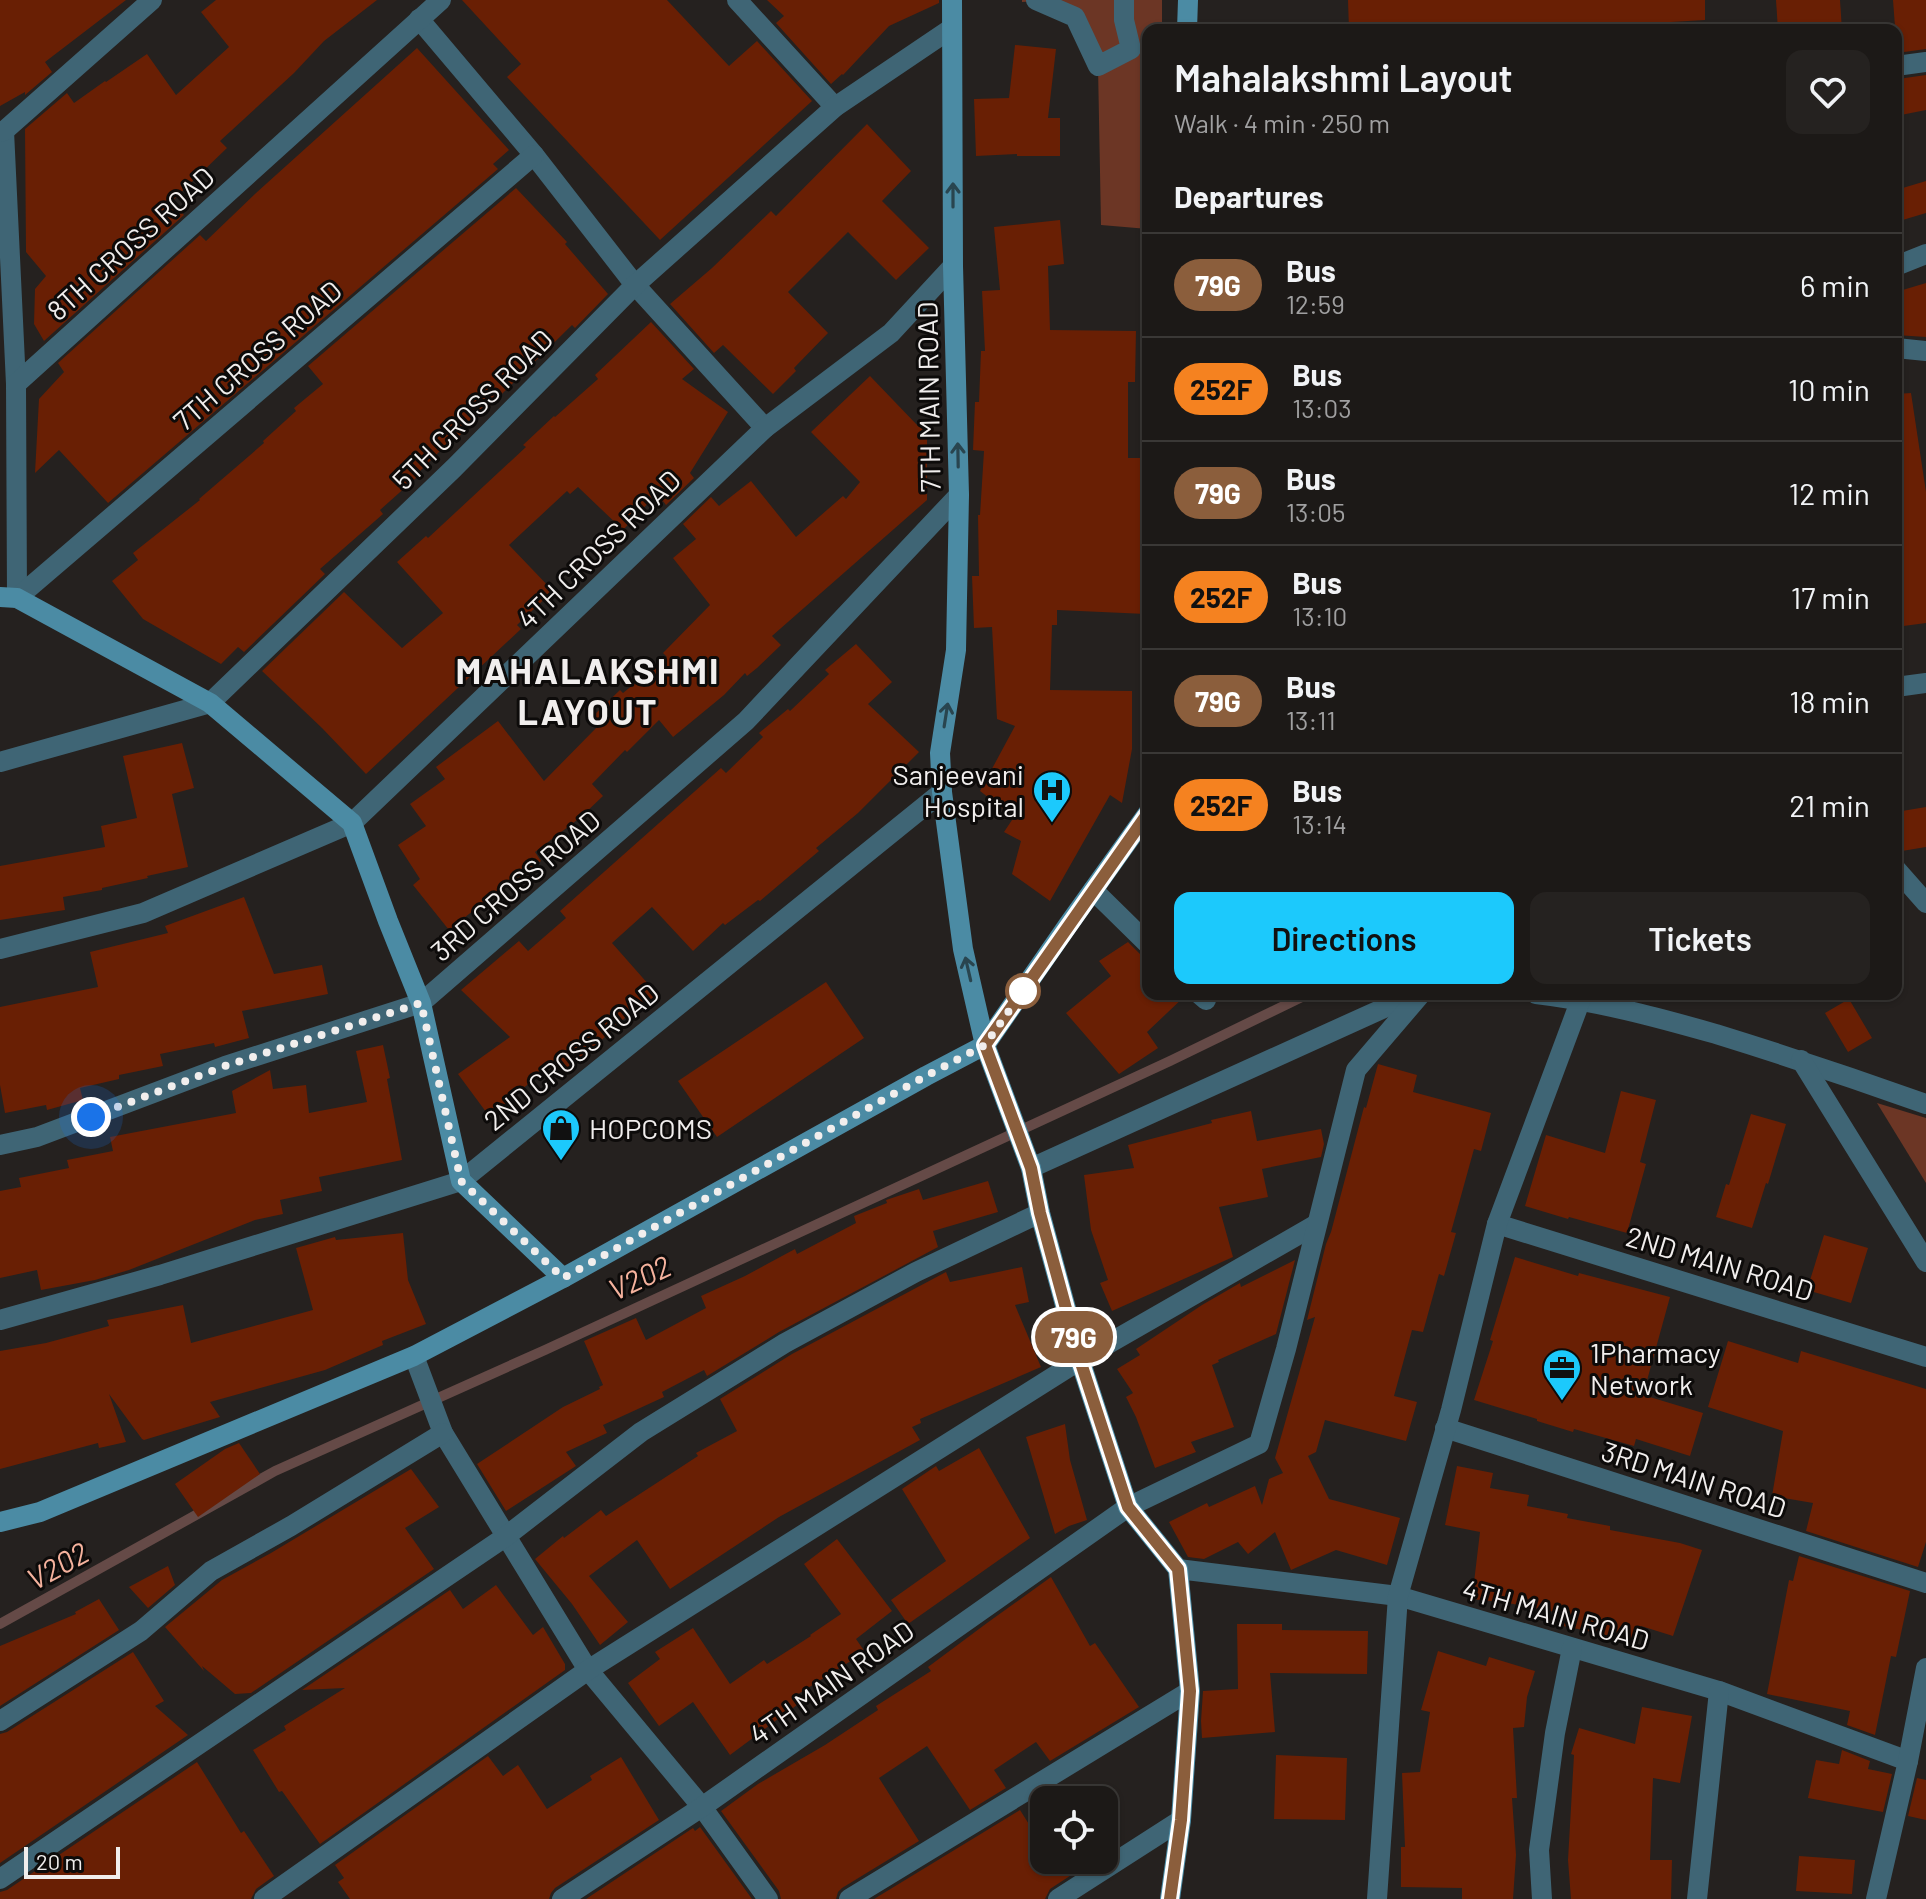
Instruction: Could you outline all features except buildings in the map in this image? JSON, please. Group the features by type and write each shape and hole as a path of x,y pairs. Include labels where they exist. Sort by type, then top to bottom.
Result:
{"street":[{"path":"152,0 2,132 16,384 9,597 210,703 352,823 421,1003 461,1181 563,1278"},
{"name":"8TH CROSS ROAD","path":"16,384 441,0"},
{"path":"737,0 835,107"},
{"name":"7TH MAIN ROAD","path":"952,0 953,266 959,495 956,650 940,753 942,792 963,949 985,1045 1031,1168 1040,1213 1080,1360 1128,1507"},
{"path":"1036,0 1075,17 1098,66 1131,49 1124,20 1124,0"},
{"path":"1187,24 1188,0"},
{"path":"419,19 534,155 635,285 765,428"},
{"name":"5TH CROSS ROAD","path":"0,762 210,703 454,468 635,285 835,107 952,28"},
{"path":"1902,65 1926,62"},
{"name":"7TH CROSS ROAD","path":"9,597 534,155"},
{"path":"1902,264 1926,254"},
{"name":"4TH CROSS ROAD","path":"0,949 143,913 352,823 765,428 891,333 953,266"},
{"path":"1902,349 1926,351"},
{"name":"3RD CROSS ROAD","path":"0,1145 37,1137 225,1066 421,1003 746,721 959,495"},
{"path":"1902,686 1926,683"},
{"name":"2ND CROSS ROAD","path":"0,1320 160,1275 461,1181 942,792"},
{"path":"0,1522 40,1512 414,1356 563,1278 985,1045 1142,821"},
{"path":"1902,876 1926,903"},
{"path":"1093,890 1142,938"},
{"path":"1031,1168 1405,1000"},
{"name":"4TH MAIN ROAD","path":"562,1899 702,1807 1128,1507 1259,1444 1356,1070 1413,1000"},
{"path":"1377,1899 1398,1596 1497,1224 1581,1000"},
{"path":"1585,1000 1681,1024 1801,1060 1926,1104"},
{"path":"1801,1060 1926,1262"},
{"path":"0,1879 505,1537 641,1432 785,1343 916,1272 1040,1213"},
{"path":"264,1899 588,1670 1080,1360 1317,1224"},
{"name":"2ND MAIN ROAD","path":"1497,1224 1926,1357"},
{"path":"414,1356 443,1433 588,1670 702,1807 768,1899"},
{"name":"3RD MAIN ROAD","path":"1445,1428 1926,1583"},
{"path":"0,1721 141,1631 211,1571 443,1433"},
{"path":"1128,1507 1178,1569 1190,1691 1181,1820 1170,1899"},
{"name":"4TH MAIN ROAD","path":"1178,1569 1398,1596 1719,1691 1908,1761"},
{"path":"1542,1899 1539,1850 1555,1733 1572,1648"},
{"path":"1876,1899 1926,1668"},
{"path":"849,1899 1190,1691"},
{"path":"1697,1899 1719,1691"},
{"path":"1058,1899 1181,1820"}],"shaded area":[{"path":"1022,0 1162,0 1162,24 1142,24 1142,228 1101,225 1098,66 1075,17 1037,1"},
{"path":"1877,1103 1926,1118 1926,1183"}],"waterway":[{"name":"V202","path":"0,1624 275,1471 545,1350 1296,1000"}],"bus line":[{"name":"79G","path":"1142,821 985,1045 1031,1168 1040,1213 1080,1360 1128,1507 1178,1569 1190,1691 1181,1820 1170,1899"}],"place":[{"name":"Sanjeevani Hospital","path":"1052,824"},
{"name":"HOPCOMS","path":"561,1162"},
{"name":"1Pharmacy Network","path":"1562,1402"}],"district":[{"name":"MAHALAKSHMI LAYOUT","path":"588,690"}],"route":[{"path":"91,1117 225,1066 421,1003 461,1181 563,1278 985,1045 1023,991"}]}
